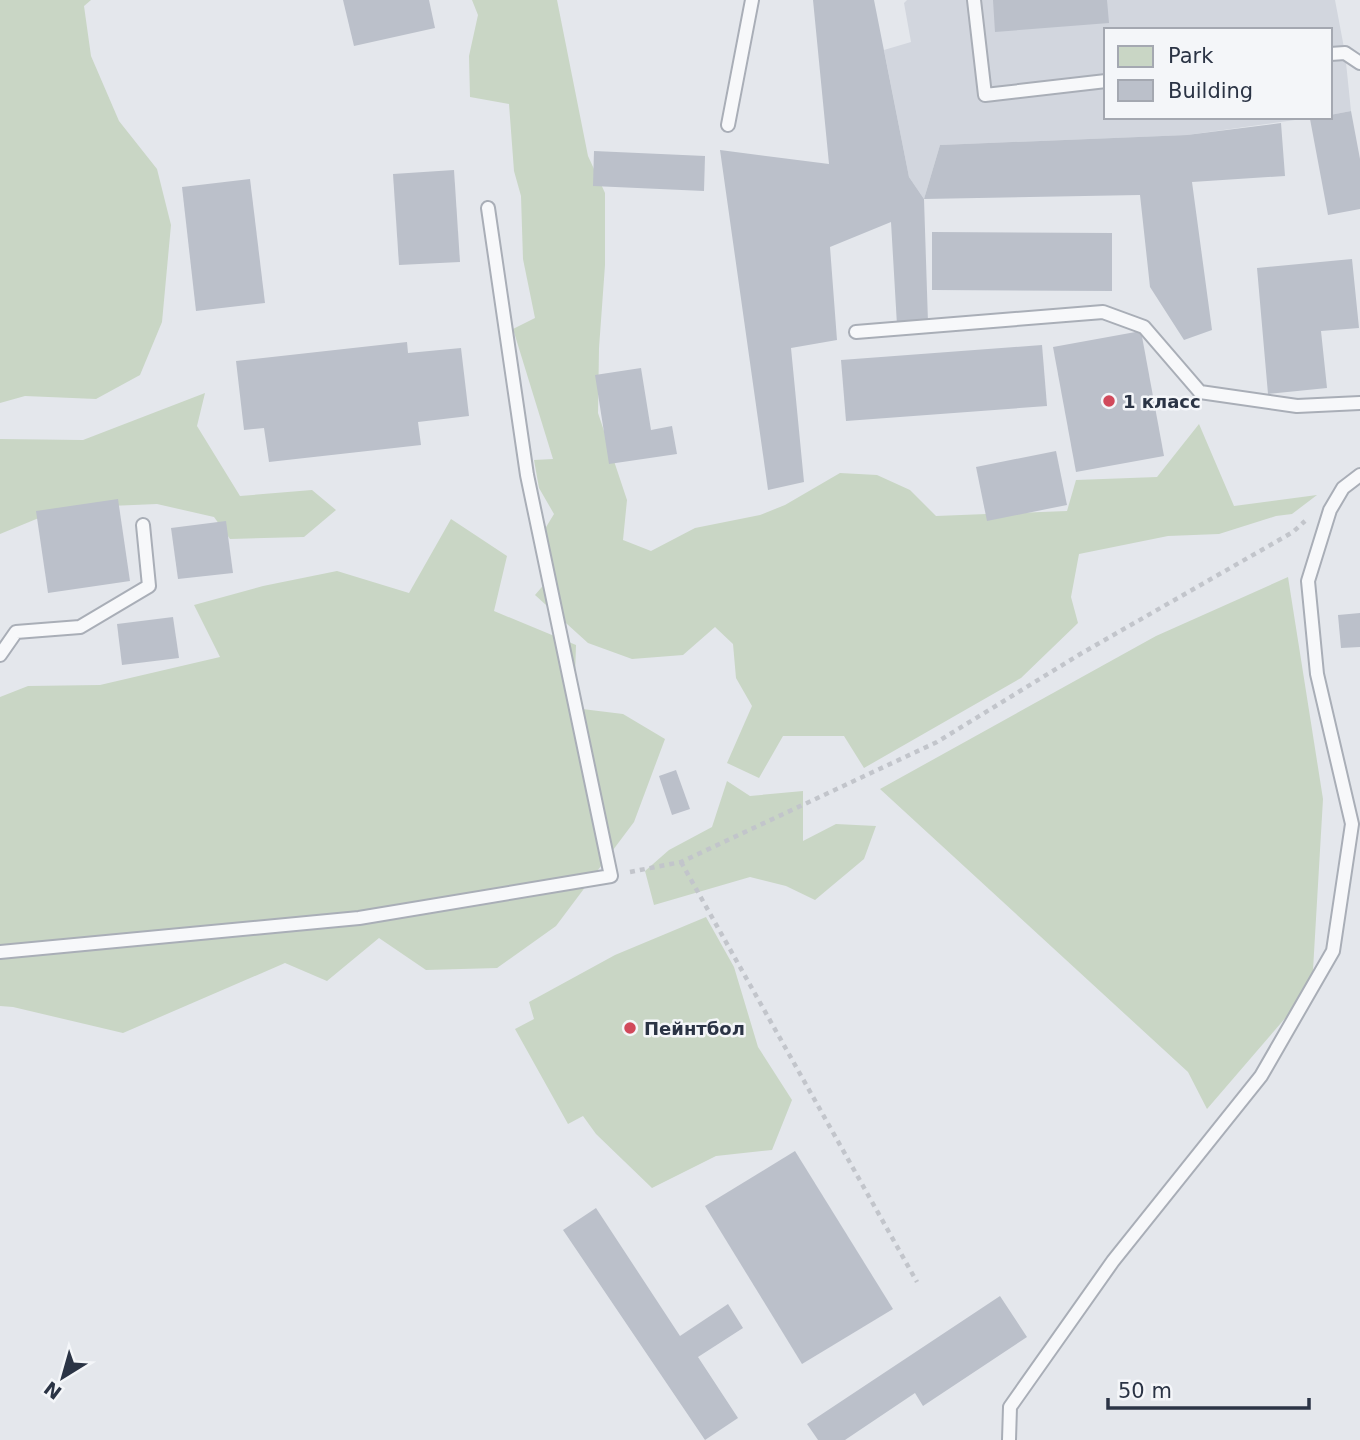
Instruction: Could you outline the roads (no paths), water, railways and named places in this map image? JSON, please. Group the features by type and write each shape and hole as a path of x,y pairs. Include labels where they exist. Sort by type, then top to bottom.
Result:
{"lane":[{"path":"728,125 752,0"},
{"path":"974,0 985,95 1104,81"},
{"path":"1332,54 1345,53 1360,63"},
{"path":"0,952 359,918 611,876 527,475 488,208"},
{"path":"856,332 1103,312 1144,327 1200,392 1297,406 1360,403"},
{"path":"1009,1440 1010,1407 1113,1261 1261,1076 1333,951 1352,824 1317,674 1308,581 1330,510 1343,488 1360,475"},
{"path":"0,655 16,632 80,627 149,586 143,525"}],"place":[{"name":"1 класс","path":"1109,401"},
{"name":"Пейнтбол","path":"630,1028"}]}
